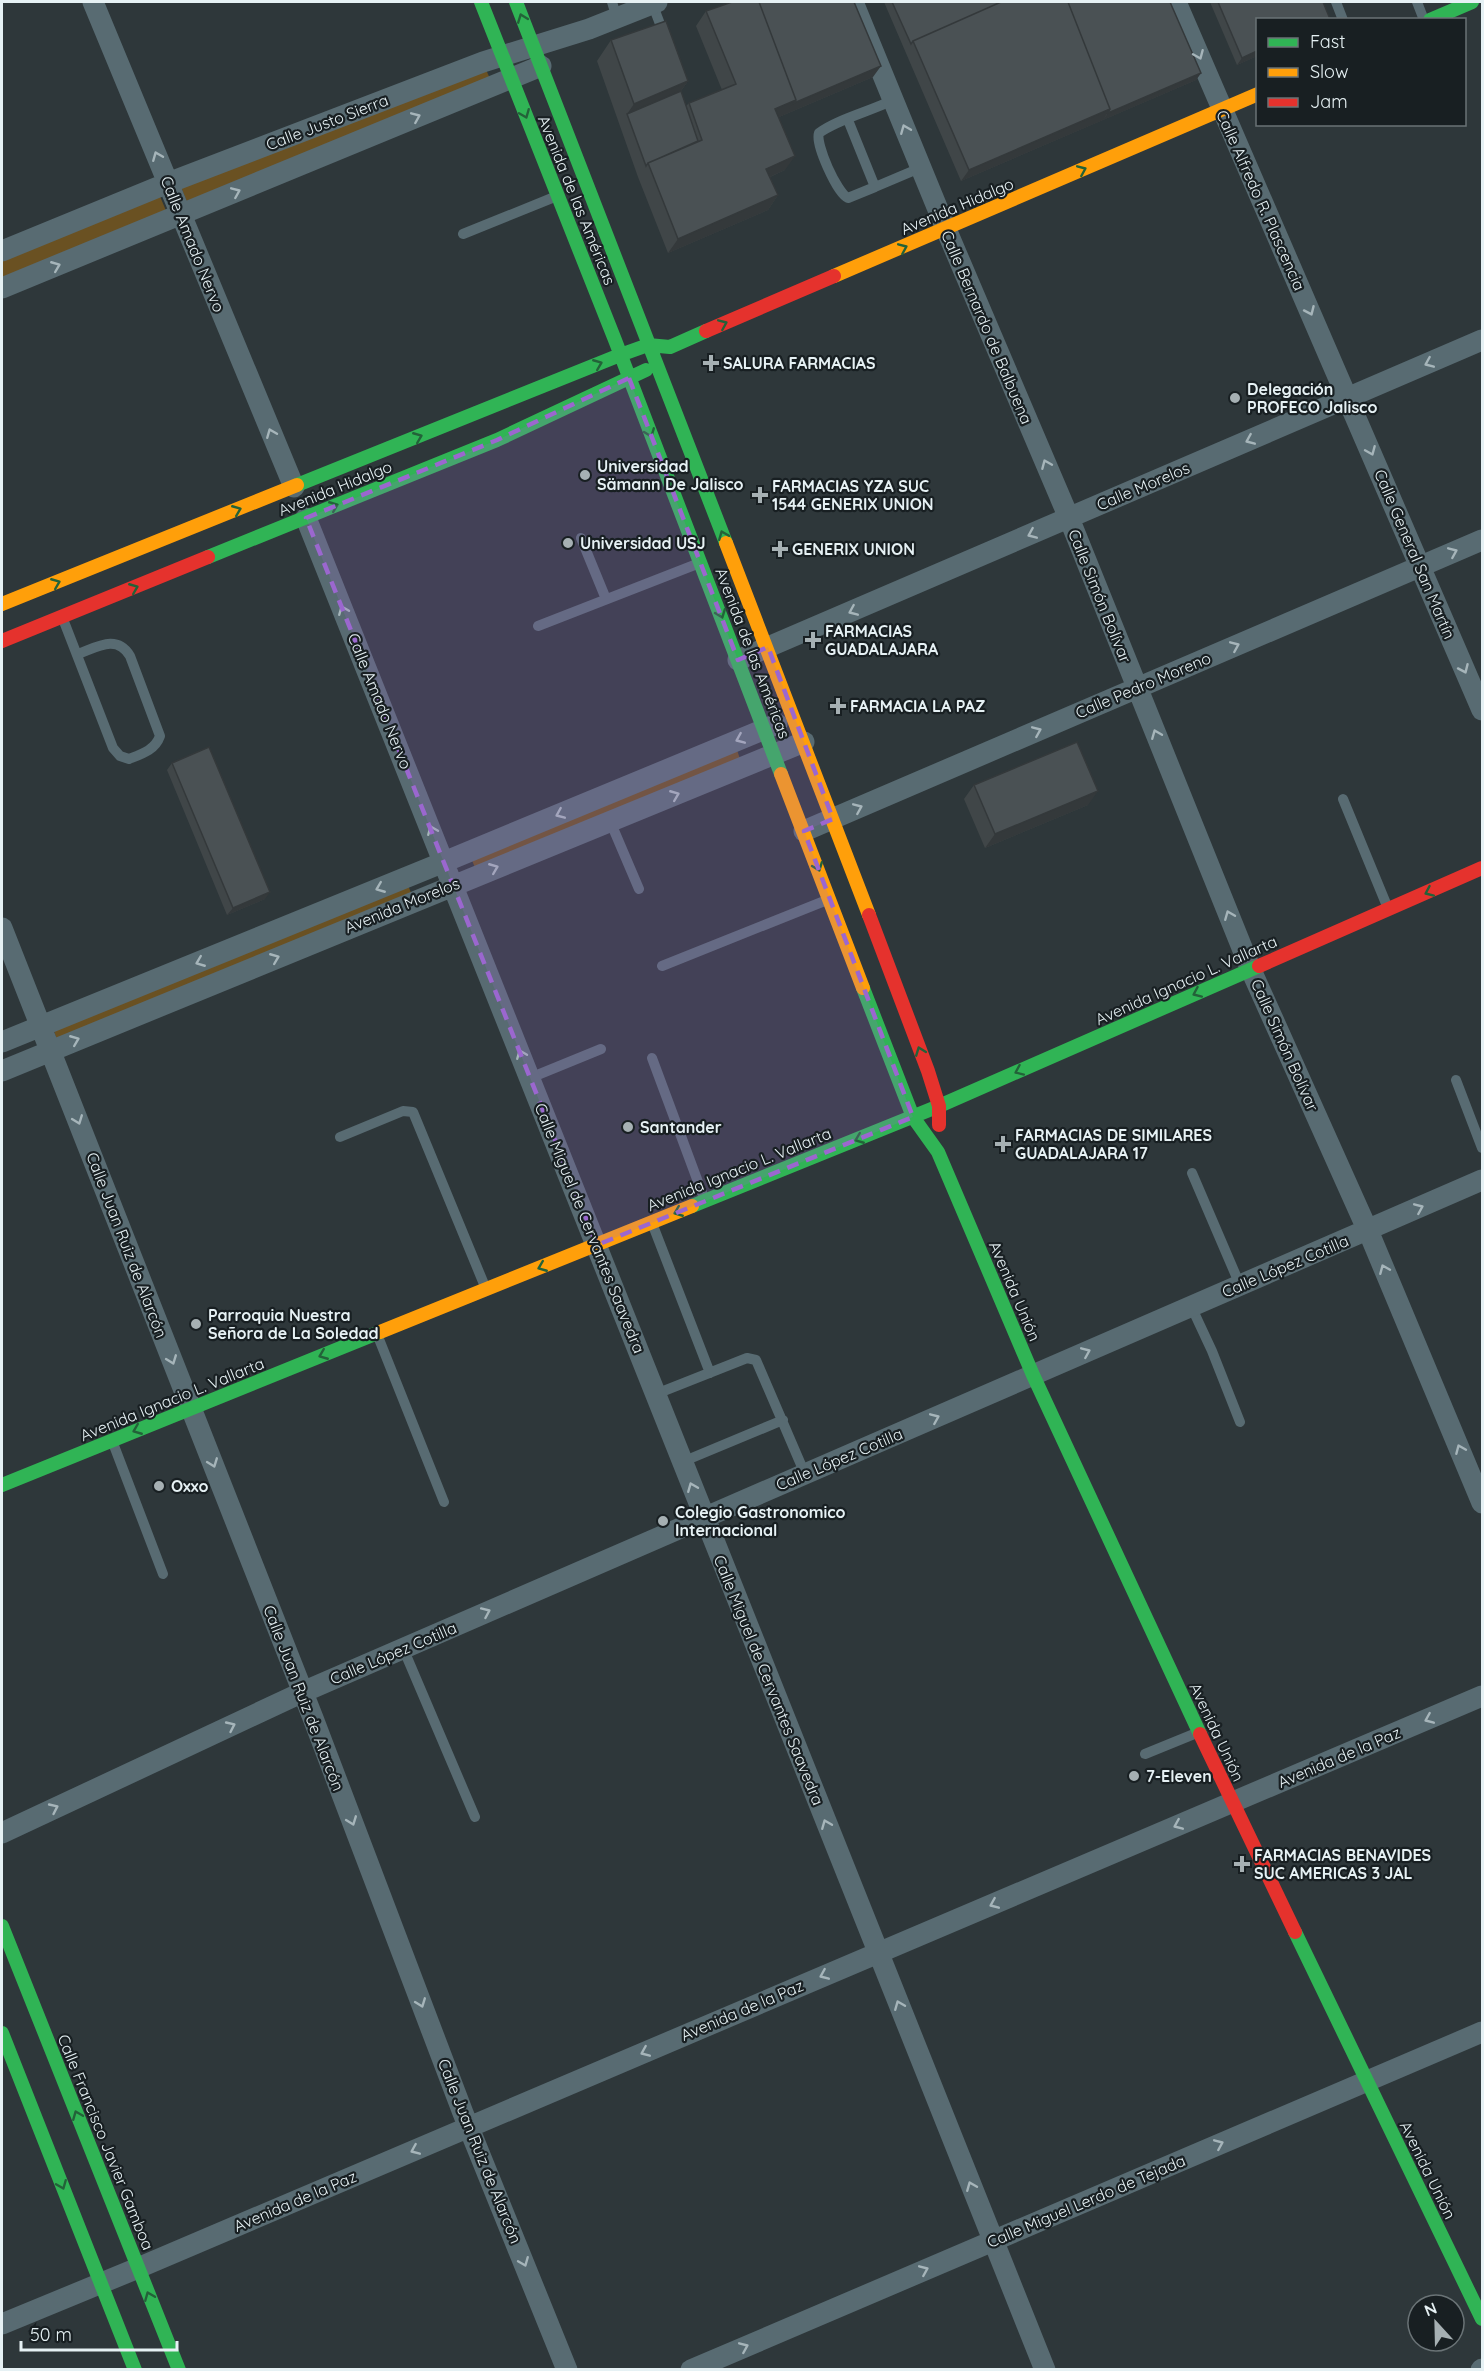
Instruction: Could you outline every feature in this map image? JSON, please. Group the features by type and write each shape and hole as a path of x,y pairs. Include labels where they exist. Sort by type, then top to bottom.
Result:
{"main road":[{"name":"Avenida de las Américas","path":"481,2 775,754 913,1117"},
{"name":"Avenida de las Américas","path":"516,2 656,366 795,717 928,1071 939,1106"},
{"path":"1435,18 1472,2"},
{"name":"Avenida Hidalgo","path":"2,604 620,355 648,345 670,347 1256,94"},
{"name":"Avenida Hidalgo","path":"2,641 496,440 656,366 670,347"},
{"name":"Avenida Ignacio L. Vallarta","path":"2,1485 913,1117 1482,868"},
{"name":"Avenida Unión","path":"938,1152 939,1106"},
{"name":"Avenida Unión","path":"913,1117 938,1152 1032,1375 1232,1802 1482,2319"},
{"name":"Calle Francisco Javier Gamboa","path":"2,1926 179,2370"},
{"path":"2,2033 135,2370"}],"street":[{"name":"Calle Amado Nervo","path":"93,2 294,487"},
{"name":"Calle Justo Sierra","path":"2,251 168,183 502,55 589,29 614,10 654,2"},
{"name":"Calle Bernardo de Balbuena","path":"852,2 1069,518"},
{"name":"Calle Alfredo R. Plascencia","path":"1176,2 1348,397"},
{"name":"Calle Justo Sierra","path":"2,288 541,66"},
{"name":"Calle Morelos","path":"738,660 1482,340"},
{"name":"Calle General San Martín","path":"1348,397 1482,710"},
{"name":"Calle Amado Nervo","path":"306,518 453,884"},
{"name":"Calle Simón Bolívar","path":"1069,518 1251,970 1367,1230 1482,1503"},
{"name":"Calle Pedro Moreno","path":"804,831 1482,540"},
{"name":"Avenida Morelos","path":"2,1042 795,717"},
{"name":"Avenida Morelos","path":"2,1071 453,884 804,742"},
{"name":"Calle Miguel de Cervantes Saavedra","path":"453,884 1045,2370"},
{"name":"Calle Juan Ruiz de Alarcón","path":"2,927 303,1692 469,2127 567,2370"},
{"name":"Calle López Cotilla","path":"2,1833 303,1692 1482,1180"},
{"name":"Avenida de la Paz","path":"2,2324 101,2284 1482,1696"},
{"name":"Calle Miguel Lerdo de Tejada","path":"691,2370 1482,2032"}],"lane":[{"path":"654,2 670,48"},
{"path":"1336,2 1342,18"},
{"path":"1417,2 1423,18"},
{"path":"893,100 823,130 819,133 818,143 843,196 852,197 920,168"},
{"path":"848,120 875,187"},
{"path":"463,234 558,196"},
{"path":"581,537 606,599"},
{"path":"538,626 700,563"},
{"path":"62,616 113,748 120,756 129,759 151,750 157,744 160,736 126,648 118,643 110,642 78,654"},
{"path":"1343,799 1389,909"},
{"path":"610,821 639,889"},
{"path":"662,966 830,898"},
{"path":"530,1078 601,1049"},
{"path":"652,1058 705,1201"},
{"path":"1456,1080 1482,1148"},
{"path":"340,1137 403,1111 413,1112 486,1289"},
{"path":"1192,1173 1240,1285"},
{"path":"652,1222 710,1372"},
{"path":"1191,1306 1212,1351 1240,1422"},
{"path":"377,1333 444,1502"},
{"path":"656,1394 747,1358 756,1359 805,1474"},
{"path":"682,1462 783,1420"},
{"path":"111,1441 164,1575"},
{"path":"403,1648 475,1817"},
{"path":"1145,1754 1199,1732"}],"highlighted area":[{"path":"629,378 738,660 768,647 833,819 804,831 913,1117 597,1245 306,518 497,440"}],"shaded area":[{"path":"484,65 491,81 189,207 181,187"},
{"path":"159,194 167,213 2,281 2,256"},
{"path":"737,750 741,762 476,870 471,858"},
{"path":"407,883 412,895 57,1040 53,1028"}],"building":[{"path":"732,2 759,2 796,100 775,109 795,156 766,169 778,195 678,239 648,163 702,140 689,103 736,84 706,11"},
{"path":"759,2 854,2 881,66 794,103 796,100"},
{"path":"892,2 1001,2 913,41 911,44"},
{"path":"1001,2 1068,2 1110,109 969,170 913,41"},
{"path":"1068,2 1170,2 1201,73 1108,113 1110,109"},
{"path":"1218,2 1323,2 1330,18 1256,18 1256,51 1242,58"},
{"path":"666,21 688,81 634,104 611,40"},
{"path":"681,91 698,141 648,163 646,166 627,114"},
{"path":"1077,742 1098,791 995,834 974,785"},
{"path":"209,747 270,892 233,908 172,763"}],"traffic: fast":[{"path":"481,2 615,340 781,774"},
{"path":"516,2 726,543"},
{"path":"1435,18 1472,2"},
{"path":"297,485 620,355 648,345 670,347 706,331"},
{"path":"208,557 497,440 646,370"},
{"path":"692,1206 939,1106 1259,966"},
{"path":"863,988 913,1117 938,1152 1033,1375 1200,1734"},
{"path":"2,1485 380,1332"},
{"path":"2,1926 179,2370"},
{"path":"1295,1932 1482,2319"},
{"path":"2,2033 135,2370"}],"traffic: slow":[{"path":"834,276 1256,95"},
{"path":"2,604 297,485"},
{"path":"726,543 869,915"},
{"path":"781,774 863,988"},
{"path":"380,1332 692,1206"}],"traffic: jam":[{"path":"706,331 834,276"},
{"path":"2,641 208,557"},
{"path":"1259,966 1482,868"},
{"path":"869,915 928,1071 939,1106 939,1125"},
{"path":"1200,1734 1295,1932"}],"place":[{"name":"SALURA FARMACIAS","path":"711,363"},
{"name":"Delegación PROFECO Jalisco","path":"1235,398"},
{"name":"Universidad Sämann De Jalisco","path":"585,475"},
{"name":"FARMACIAS YZA SUC 1544 GENERIX UNION","path":"760,495"},
{"name":"Universidad USJ","path":"568,543"},
{"name":"GENERIX UNION","path":"780,549"},
{"name":"FARMACIAS GUADALAJARA","path":"813,640"},
{"name":"FARMACIA LA PAZ","path":"838,706"},
{"name":"Santander","path":"628,1127"},
{"name":"FARMACIAS DE SIMILARES GUADALAJARA 17","path":"1003,1144"},
{"name":"Parroquia Nuestra Señora de La Soledad","path":"196,1324"},
{"name":"Oxxo","path":"159,1486"},
{"name":"Colegio Gastronomico Internacional","path":"663,1521"},
{"name":"7-Eleven","path":"1134,1776"},
{"name":"FARMACIAS BENAVIDES SUC AMERICAS 3 JAL","path":"1242,1864"}]}
